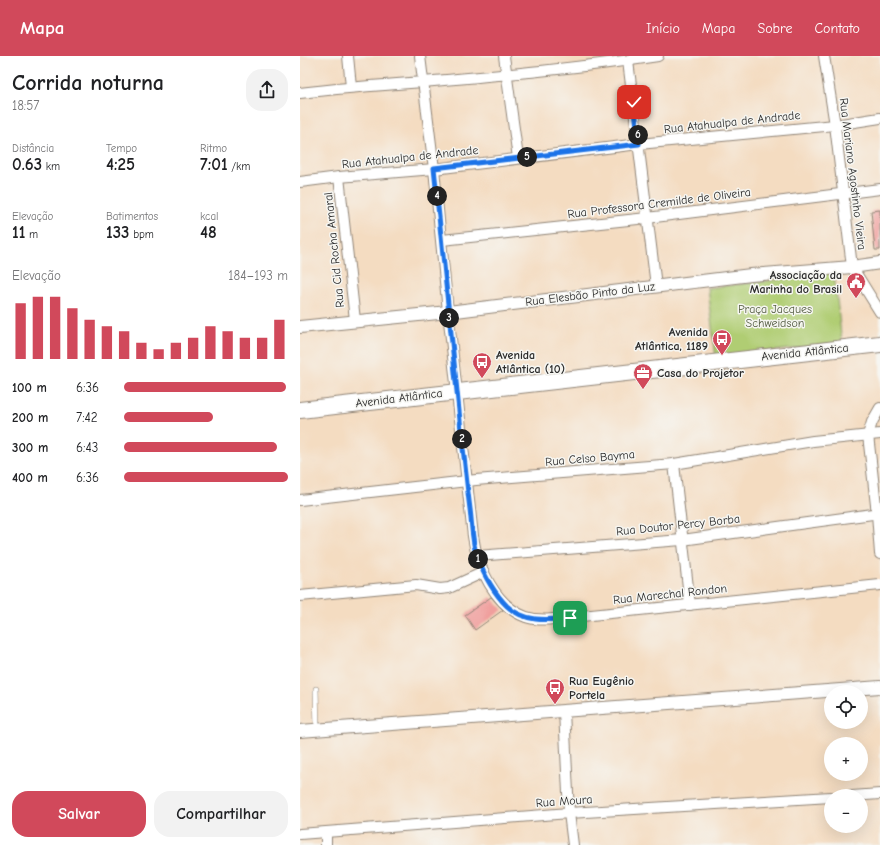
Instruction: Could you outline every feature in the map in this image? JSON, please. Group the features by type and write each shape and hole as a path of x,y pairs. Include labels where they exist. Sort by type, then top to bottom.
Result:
{"main road":[{"name":"Avenida Atlântica","path":"677,371 880,344"},
{"name":"Avenida Atlântica","path":"300,417 353,408 529,387 677,371 880,353"},
{"name":"Avenida Atlântica","path":"300,410 353,408"}],"street":[{"path":"348,56 351,87"},
{"name":"Rua Marechal Rondon","path":"420,56 442,240 448,312 473,536 477,556 484,572 495,591 508,607 522,615 534,619 570,618 880,585"},
{"path":"504,56 518,158"},
{"path":"300,93 351,87 506,74 588,61 628,61 658,56"},
{"name":"Rua Mariano Agostinho Vieira","path":"824,56 835,125 852,267 880,312"},
{"path":"628,61 656,286"},
{"name":"Rua Atahualpa de Andrade","path":"300,182 639,144 835,125 880,118"},
{"name":"Rua Cid Rocha Amaral","path":"339,177 355,320"},
{"name":"Rua Professora Cremilde de Oliveira","path":"442,240 647,218 880,189"},
{"name":"Rua Elesbão Pinto da Luz","path":"300,327 355,320 448,312 751,275 852,267 880,263"},
{"path":"880,408 872,422 868,435 878,513 880,554"},
{"name":"Rua Celso Bayma","path":"300,500 467,481 674,464 812,441 880,434"},
{"path":"674,464 690,605"},
{"name":"Rua Doutor Percy Borba","path":"477,556 682,540 878,513"},
{"path":"300,596 416,585 444,589 453,587 484,572"},
{"path":"300,731 880,687"},
{"path":"564,711 569,814 573,845"},
{"path":"868,795 880,794"},
{"name":"Rua Moura","path":"300,834 569,814 824,797"},
{"path":"326,833 326,845"}],"lane":[{"path":"316,689 317,730"}],"green space":[{"name":"Praça Jacques Schweidson","path":"834,273 842,343 716,358 707,288"}],"building":[{"path":"880,210 880,250 875,250 871,211"},
{"path":"491,597 503,610 475,630 465,615"}],"place":[{"name":"Associação da Marinha do Brasil","path":"856,299"},
{"name":"Avenida Atlântica, 1189","path":"722,356"},
{"name":"Avenida Atlântica (10)","path":"482,379"},
{"name":"Casa do Projetor","path":"643,390"},
{"name":"Rua Eugênio Portela","path":"555,705"}],"route":[{"path":"570,618 544,620 534,619 527,618 515,612 499,597 490,584 477,556 474,545 448,312 434,168 639,144 634,102"}]}
